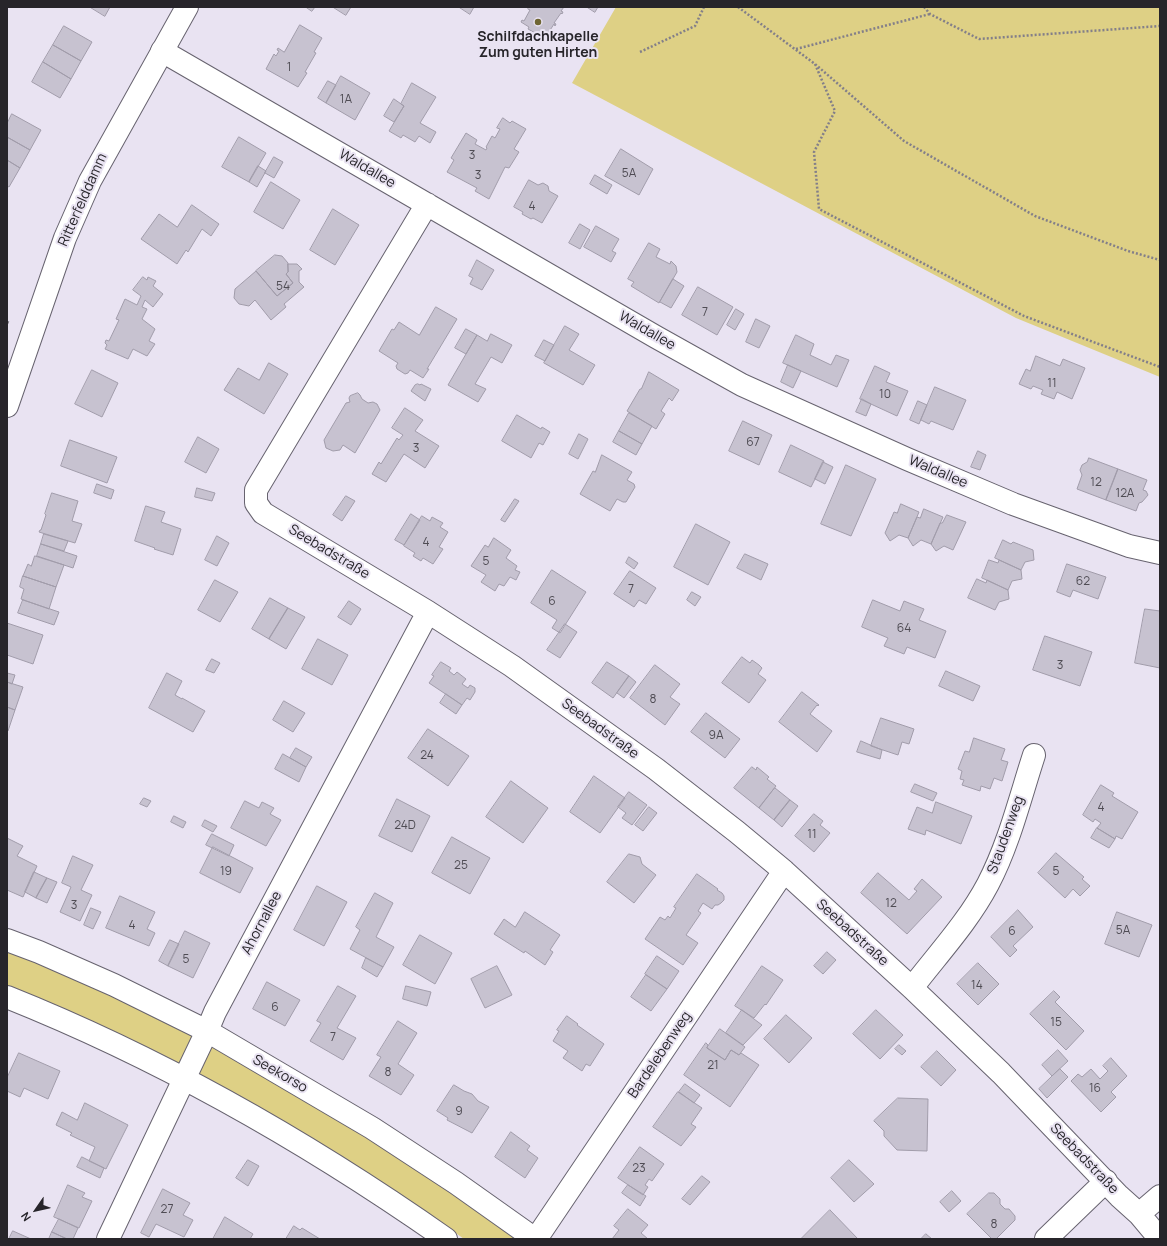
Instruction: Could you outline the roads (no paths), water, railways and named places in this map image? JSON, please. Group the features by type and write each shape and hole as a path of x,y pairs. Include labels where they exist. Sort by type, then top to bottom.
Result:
{"street":[{"name":"Ritterfelddamm","path":"7,406 62,245 90,181 104,153 187,7"},
{"name":"Waldallee","path":"162,51 656,337 742,385 907,459 1013,504 1129,546 1160,553"},
{"name":"Seebadstraße","path":"427,204 256,490 256,503 263,513 428,612 512,666 656,768 737,832 784,871 912,988 1001,1073 1119,1196 1139,1214 1160,1239"},
{"name":"Ahornallee","path":"108,1239 215,1012 428,612"},
{"name":"Staudenweg","path":"912,988 967,918 987,886 1002,855 1034,755"},
{"name":"Bardelebenweg","path":"536,1239 784,871"},
{"name":"Seekorso","path":"7,940 39,952 114,985 207,1031 372,1128 456,1182 536,1239"},
{"path":"7,997 90,1032 184,1078 252,1116 346,1173 446,1239"},
{"path":"1046,1239 1106,1181"},
{"path":"1139,1214 1160,1196"}],"place":[{"name":"Schilfdachkapelle Zum guten Hirten","path":"538,22"}]}
